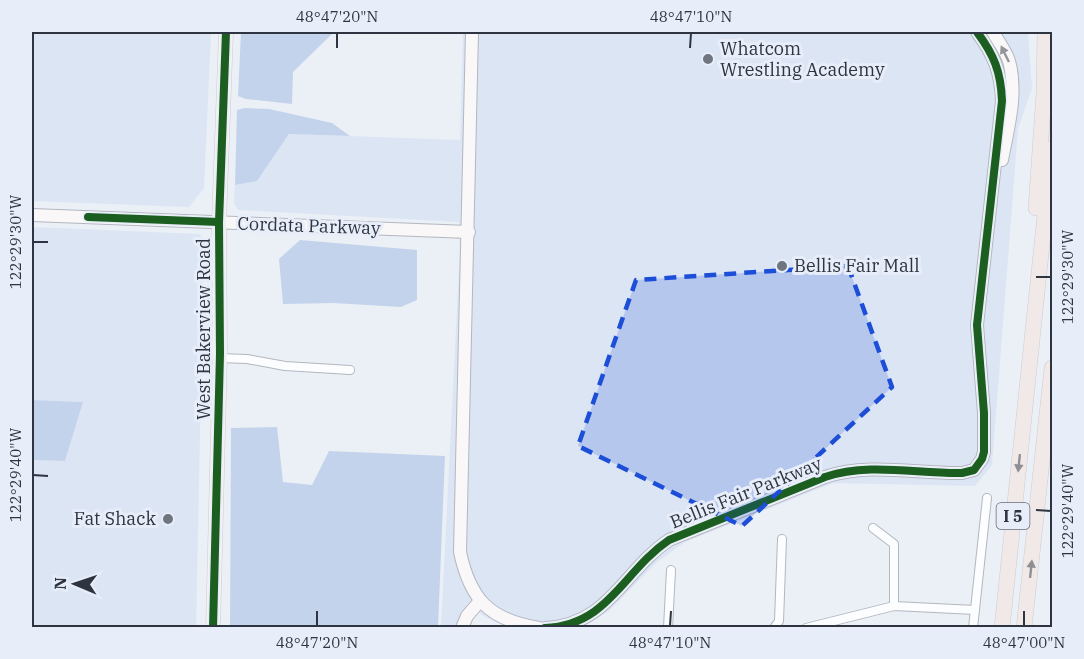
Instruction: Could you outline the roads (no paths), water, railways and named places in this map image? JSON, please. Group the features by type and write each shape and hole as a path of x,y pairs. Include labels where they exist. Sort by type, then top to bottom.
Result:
{"highway":[{"path":"1025,404 1044,94 1045,32"},
{"name":"I 5","path":"1002,627 1053,148"},
{"name":"I 5","path":"1024,627 1053,368"}],"main road":[{"name":"West Bakerview Road","path":"213,627 220,358 219,222 226,32"}],"street":[{"path":"472,32 460,552 463,567 480,601 489,609 512,621 539,627"},
{"name":"Bellis Fair Parkway","path":"545,627 574,623 594,613 655,550 669,540 825,477 840,472 866,470 962,473 974,470 984,452 984,413 977,325 1002,101 1001,80 995,59 978,32"},
{"name":"Bellis Fair Parkway","path":"991,207 1000,178 1012,101 1009,61 993,32"},
{"name":"Cordata Parkway","path":"35,216 469,232"},
{"path":"220,358 247,359 285,366 350,370"},
{"path":"974,627 987,498"},
{"path":"873,528 894,544 894,606"},
{"path":"774,627 778,621 782,540"},
{"path":"668,627 671,570"},
{"path":"462,627 467,616 480,601"},
{"path":"806,627 894,606 975,610"},
{"path":"853,616 853,627"}],"place":[{"name":"Whatcom Wrestling Academy","path":"708,59"},
{"name":"Bellis Fair Mall","path":"782,266"},
{"name":"Fat Shack","path":"168,519"}]}
